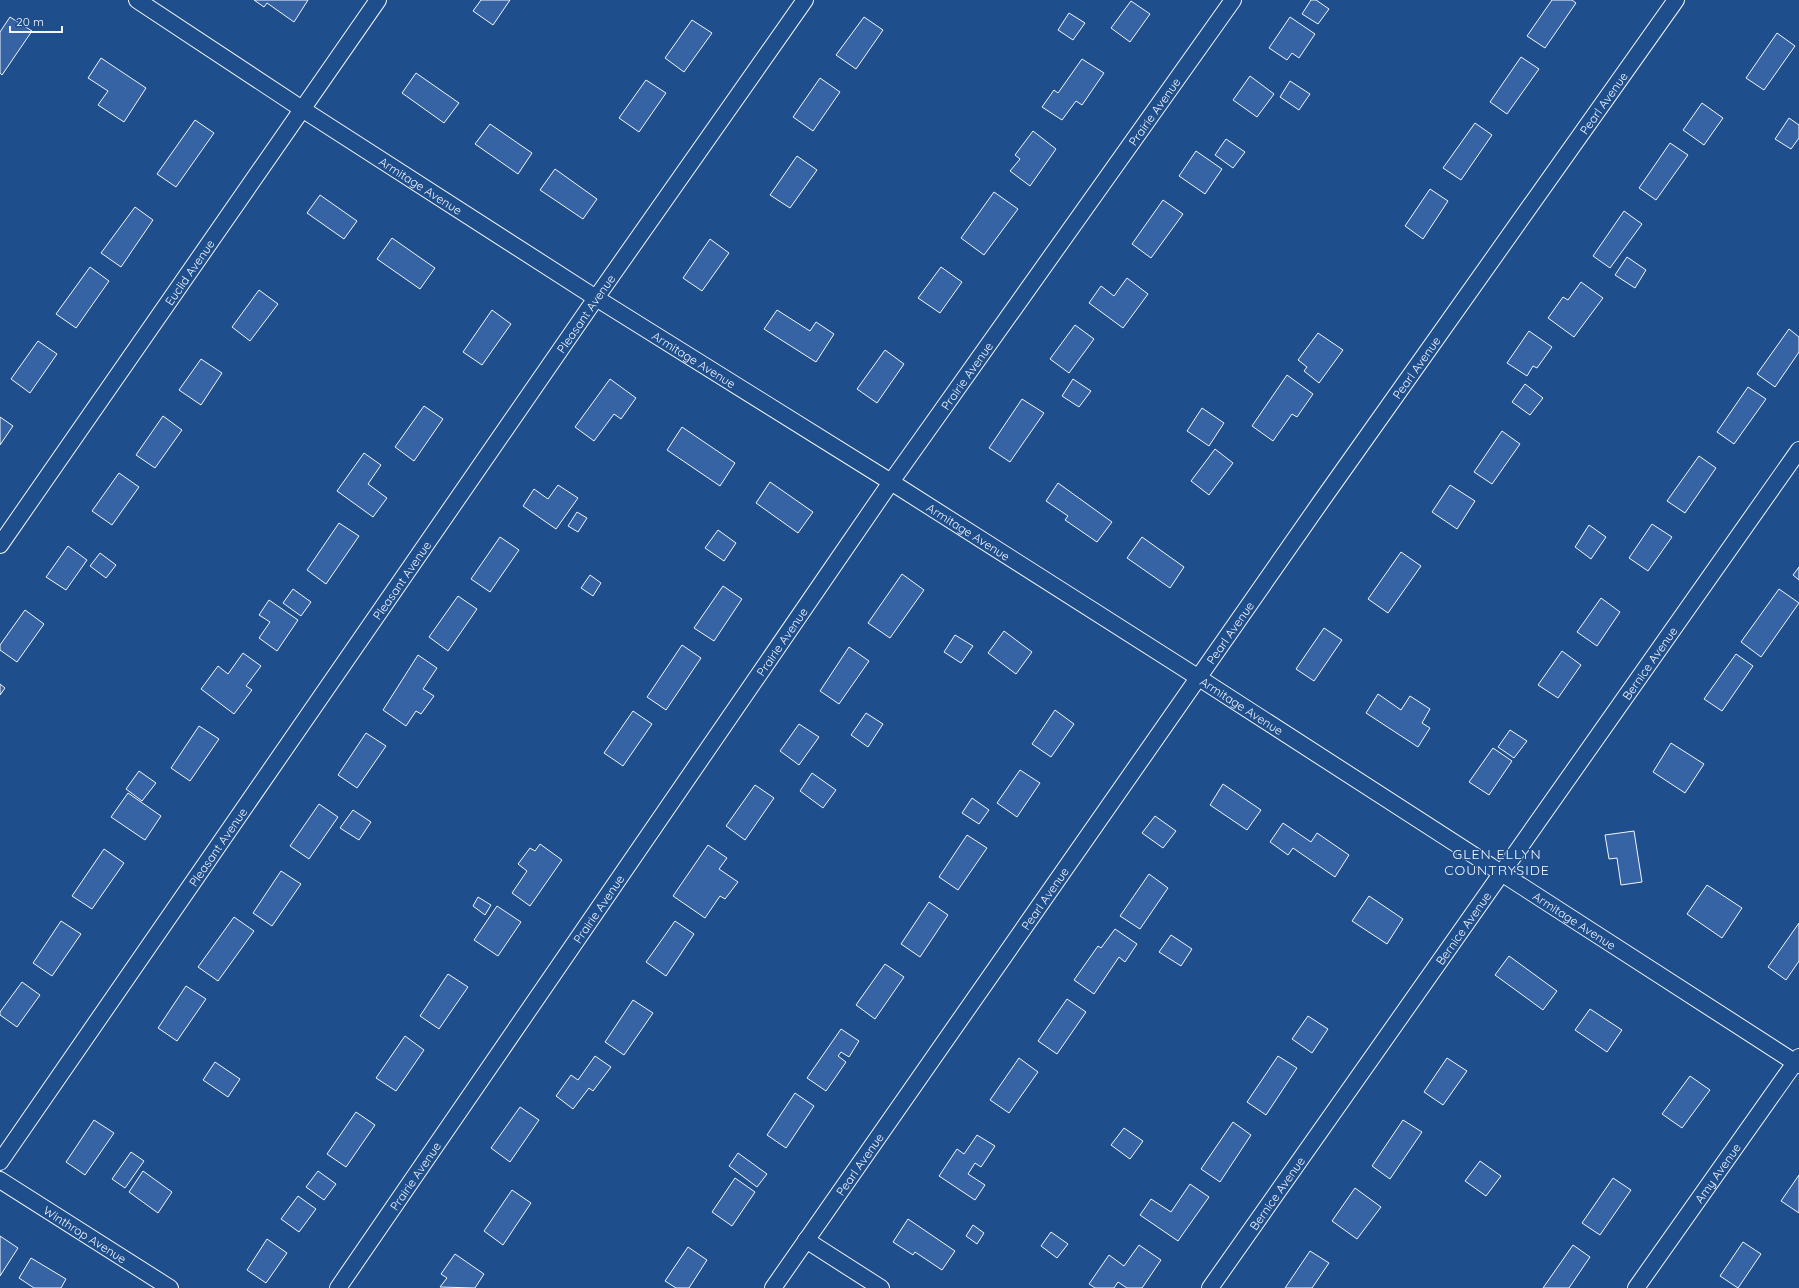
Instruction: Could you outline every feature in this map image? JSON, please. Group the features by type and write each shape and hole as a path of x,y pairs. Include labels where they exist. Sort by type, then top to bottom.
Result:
{"street":[{"name":"Armitage Avenue","path":"137,0 302,109 596,298 891,482 1798,1062"},
{"name":"Euclid Avenue","path":"0,545 378,0"},
{"name":"Pleasant Avenue","path":"0,1162 596,298 805,0"},
{"name":"Prairie Avenue","path":"338,1288 891,482 1233,0"},
{"name":"Pearl Avenue","path":"772,1288 1199,678 1324,496 1676,0"},
{"name":"Bernice Avenue","path":"1210,1288 1799,450"},
{"name":"Amy Avenue","path":"1636,1288 1798,1062"},
{"name":"Winthrop Avenue","path":"0,1180 170,1288"},
{"path":"806,1240 882,1288"}],"building":[{"path":"254,0 308,0 294,22 267,3 264,7"},
{"path":"481,0 510,0 493,25 473,11"},
{"path":"1311,0 1316,0 1329,9 1318,24 1302,14"},
{"path":"1552,0 1572,0 1576,3 1545,48 1527,36"},
{"path":"1131,1 1150,14 1130,42 1111,28"},
{"path":"1069,13 1085,23 1073,40 1058,30"},
{"path":"10,17 32,31 2,75 0,73 0,32"},
{"path":"864,17 883,30 856,69 836,55"},
{"path":"1290,17 1315,34 1299,58 1292,53 1287,60 1269,48"},
{"path":"692,20 712,33 684,72 665,58"},
{"path":"1777,33 1795,46 1764,90 1746,78"},
{"path":"1521,57 1539,69 1507,114 1490,102"},
{"path":"101,58 146,88 124,122 98,105 108,91 88,78"},
{"path":"1082,59 1104,73 1082,105 1076,101 1062,120 1042,107 1054,90 1058,93"},
{"path":"416,73 459,103 444,123 402,93"},
{"path":"1250,76 1274,94 1257,117 1233,100"},
{"path":"820,78 840,92 813,131 793,117"},
{"path":"646,80 666,93 639,132 619,118"},
{"path":"1290,81 1310,94 1299,110 1280,97"},
{"path":"1702,103 1723,118 1704,145 1683,130"},
{"path":"1789,118 1799,125 1799,138 1791,149 1775,139"},
{"path":"195,120 214,133 176,187 157,174"},
{"path":"1475,123 1492,135 1461,180 1443,168"},
{"path":"490,124 532,153 518,174 475,144"},
{"path":"1033,131 1056,149 1030,186 1010,171 1020,159 1015,155"},
{"path":"1226,139 1245,152 1233,168 1215,155"},
{"path":"1670,143 1688,155 1656,200 1639,188"},
{"path":"1196,151 1222,169 1205,194 1179,176"},
{"path":"797,156 817,170 790,208 770,195"},
{"path":"555,169 597,199 583,219 540,190"},
{"path":"1430,189 1448,201 1423,239 1405,226"},
{"path":"994,192 1018,209 984,255 961,238"},
{"path":"320,195 357,221 344,239 307,213"},
{"path":"1163,200 1183,214 1151,258 1132,244"},
{"path":"135,207 153,220 121,267 101,253"},
{"path":"1624,211 1642,224 1610,268 1593,256"},
{"path":"392,238 435,268 420,289 377,259"},
{"path":"710,239 729,253 702,291 683,278"},
{"path":"1627,257 1646,270 1635,288 1615,275"},
{"path":"90,267 109,281 76,328 56,314"},
{"path":"941,267 962,282 940,313 918,298"},
{"path":"1127,278 1148,294 1123,328 1089,303 1101,286 1114,296"},
{"path":"1581,282 1603,298 1574,337 1548,318 1563,297 1568,300"},
{"path":"259,290 278,304 250,341 232,327"},
{"path":"492,310 511,324 482,365 463,352"},
{"path":"777,310 810,331 816,322 834,334 816,362 764,329"},
{"path":"1075,325 1094,339 1069,373 1050,359"},
{"path":"1789,329 1799,337 1799,352 1775,387 1757,374"},
{"path":"1529,331 1552,347 1537,368 1533,366 1527,376 1507,363"},
{"path":"1318,333 1343,350 1319,383 1304,371 1307,367 1298,360"},
{"path":"38,341 57,354 30,393 11,379"},
{"path":"885,350 904,364 877,403 857,389"},
{"path":"201,359 222,373 201,405 179,390"},
{"path":"1287,375 1313,394 1297,417 1292,414 1273,441 1252,426"},
{"path":"610,379 636,398 621,419 614,414 594,441 575,427"},
{"path":"1073,379 1091,391 1079,407 1062,396"},
{"path":"1525,384 1543,398 1530,415 1512,402"},
{"path":"1748,387 1766,399 1734,444 1717,432"},
{"path":"1022,399 1044,413 1010,462 989,448"},
{"path":"424,406 443,419 414,461 395,447"},
{"path":"1202,408 1224,423 1209,446 1187,431"},
{"path":"163,416 182,430 155,468 136,455"},
{"path":"0,417 13,426 0,445"},
{"path":"682,427 735,463 720,486 667,450"},
{"path":"1502,431 1520,444 1492,484 1474,472"},
{"path":"1215,449 1233,463 1209,495 1191,481"},
{"path":"364,453 381,465 368,484 387,498 373,517 337,491"},
{"path":"1699,456 1716,468 1685,513 1667,501"},
{"path":"119,473 139,487 112,525 92,511"},
{"path":"770,482 813,512 798,533 756,503"},
{"path":"1058,483 1112,522 1097,542 1065,520 1068,516 1046,501"},
{"path":"558,485 578,498 556,529 523,506 534,489 548,499"},
{"path":"1450,485 1475,501 1457,529 1432,512"},
{"path":"577,512 587,518 578,532 568,526"},
{"path":"339,523 359,536 326,584 307,570"},
{"path":"1652,524 1672,537 1648,571 1629,558"},
{"path":"1589,525 1606,537 1591,559 1575,547"},
{"path":"718,530 736,543 724,561 705,548"},
{"path":"500,537 519,550 490,592 471,579"},
{"path":"1142,537 1184,567 1170,588 1127,558"},
{"path":"68,546 87,560 66,590 46,577"},
{"path":"1401,552 1421,566 1388,613 1368,599"},
{"path":"100,553 116,565 106,578 90,566"},
{"path":"1799,567 1799,580 1793,575"},
{"path":"902,574 924,590 890,638 868,623"},
{"path":"590,575 601,583 593,596 581,588"},
{"path":"723,586 742,599 714,641 694,628"},
{"path":"293,589 311,602 301,616 283,603"},
{"path":"1779,589 1799,603 1761,657 1741,642"},
{"path":"458,596 477,609 448,651 429,637"},
{"path":"1601,598 1620,612 1597,646 1577,632"},
{"path":"269,600 298,620 277,651 259,638 270,622 259,615"},
{"path":"25,610 44,624 17,662 0,650 0,645"},
{"path":"1324,628 1342,640 1314,681 1296,669"},
{"path":"1004,631 1032,652 1016,674 988,653"},
{"path":"955,635 973,646 961,663 944,652"},
{"path":"682,645 701,658 666,710 647,697"},
{"path":"849,647 869,661 839,704 820,691"},
{"path":"1562,651 1581,665 1558,698 1538,685"},
{"path":"243,653 261,666 246,686 252,690 234,714 201,689 218,666 228,674"},
{"path":"1736,654 1753,666 1722,711 1704,699"},
{"path":"418,655 437,668 423,689 434,696 421,714 416,711 406,726 383,710"},
{"path":"0,684 5,688 0,695"},
{"path":"1378,694 1401,710 1410,696 1430,709 1422,723 1430,728 1418,747 1366,713"},
{"path":"1055,710 1074,724 1051,757 1032,744"},
{"path":"633,711 652,724 623,766 604,753"},
{"path":"866,713 883,724 868,747 851,735"},
{"path":"799,724 819,737 799,765 780,751"},
{"path":"199,726 219,739 190,781 171,768"},
{"path":"1510,730 1527,741 1514,758 1498,747"},
{"path":"366,733 386,746 357,788 338,775"},
{"path":"1671,743 1704,764 1685,793 1653,772"},
{"path":"1493,748 1512,761 1489,795 1469,782"},
{"path":"1020,770 1040,783 1017,817 997,803"},
{"path":"139,771 156,783 142,801 126,789"},
{"path":"812,773 836,790 823,808 800,791"},
{"path":"1223,784 1261,810 1247,830 1210,805"},
{"path":"755,785 774,798 745,840 726,826"},
{"path":"128,793 161,816 145,840 111,817"},
{"path":"972,798 989,810 979,824 962,813"},
{"path":"319,804 338,817 309,859 290,846"},
{"path":"353,810 371,822 359,840 340,828"},
{"path":"1155,816 1176,831 1163,848 1142,833"},
{"path":"1283,823 1311,842 1317,833 1349,855 1335,877 1293,848 1288,855 1270,842"},
{"path":"1634,831 1642,882 1621,885 1617,858 1609,859 1605,835"},
{"path":"967,835 987,848 958,890 939,877"},
{"path":"540,844 562,860 530,906 512,893 527,871 518,864 530,848 535,851"},
{"path":"708,845 727,858 719,869 738,882 725,899 720,896 705,918 673,896"},
{"path":"104,849 124,863 92,909 72,896"},
{"path":"281,871 301,884 272,926 253,913"},
{"path":"1149,874 1168,888 1140,929 1120,916"},
{"path":"1707,885 1742,908 1722,938 1687,914"},
{"path":"1369,896 1403,919 1387,944 1352,921"},
{"path":"478,897 491,905 485,915 473,906"},
{"path":"929,902 948,915 920,957 901,944"},
{"path":"497,906 521,922 498,956 474,940"},
{"path":"234,917 254,931 218,981 198,967"},
{"path":"61,921 81,934 52,976 33,963"},
{"path":"675,921 694,934 666,976 646,962"},
{"path":"1799,923 1799,961 1786,980 1768,967"},
{"path":"1115,929 1137,944 1125,962 1119,957 1094,994 1074,980 1098,946 1101,948"},
{"path":"1171,935 1192,949 1181,966 1159,952"},
{"path":"1509,956 1557,991 1543,1010 1495,975"},
{"path":"885,964 904,977 875,1019 856,1005"},
{"path":"448,974 468,987 439,1029 420,1016"},
{"path":"22,982 40,995 17,1027 0,1015 0,1012"},
{"path":"186,986 206,999 177,1041 158,1028"},
{"path":"1067,999 1086,1012 1057,1054 1038,1041"},
{"path":"633,1000 653,1013 624,1055 605,1042"},
{"path":"1590,1009 1622,1030 1607,1052 1575,1030"},
{"path":"1308,1016 1328,1029 1312,1053 1292,1039"},
{"path":"841,1029 859,1041 849,1057 841,1052 838,1056 846,1062 826,1091 807,1078"},
{"path":"405,1036 424,1050 396,1091 376,1078"},
{"path":"595,1056 611,1067 593,1091 589,1088 573,1109 556,1096 571,1075 578,1080"},
{"path":"1278,1056 1297,1068 1266,1115 1247,1102"},
{"path":"1019,1058 1038,1072 1009,1113 990,1100"},
{"path":"1447,1058 1467,1071 1443,1105 1424,1092"},
{"path":"215,1062 240,1079 228,1097 203,1080"},
{"path":"1690,1076 1710,1090 1682,1128 1662,1114"},
{"path":"795,1093 814,1106 786,1148 767,1135"},
{"path":"520,1107 539,1120 510,1162 491,1148"},
{"path":"356,1112 375,1125 346,1167 327,1154"},
{"path":"94,1120 114,1133 85,1175 66,1162"},
{"path":"1403,1120 1422,1132 1390,1179 1372,1166"},
{"path":"1233,1122 1251,1135 1220,1182 1201,1169"},
{"path":"1124,1128 1143,1141 1130,1159 1111,1145"},
{"path":"977,1135 995,1146 981,1167 975,1163 968,1174 985,1185 975,1200 939,1176 957,1149 964,1154"},
{"path":"131,1152 144,1161 125,1188 112,1179"},
{"path":"738,1153 767,1174 757,1187 729,1166"},
{"path":"1480,1161 1501,1176 1486,1196 1465,1181"},
{"path":"143,1171 172,1192 158,1213 129,1192"},
{"path":"318,1171 336,1184 324,1200 306,1187"},
{"path":"1799,1175 1799,1213 1781,1201"},
{"path":"735,1178 755,1192 732,1226 712,1212"},
{"path":"1613,1178 1631,1190 1600,1235 1582,1223"},
{"path":"1190,1184 1209,1197 1178,1241 1140,1215 1151,1199 1171,1212"},
{"path":"1355,1188 1381,1207 1357,1239 1332,1221"},
{"path":"512,1190 531,1203 503,1245 484,1231"},
{"path":"298,1196 316,1209 299,1232 281,1219"},
{"path":"908,1219 955,1251 942,1270 915,1252 913,1255 893,1242"},
{"path":"973,1225 984,1233 977,1244 966,1236"},
{"path":"1051,1232 1068,1244 1057,1258 1041,1246"},
{"path":"0,1236 18,1248 0,1276"},
{"path":"267,1239 287,1253 266,1283 247,1270"},
{"path":"1743,1242 1761,1254 1738,1288 1720,1276"},
{"path":"1139,1245 1161,1260 1142,1288 1127,1288 1118,1282 1114,1288 1095,1288 1089,1284 1109,1255 1124,1266"},
{"path":"1573,1245 1590,1257 1569,1288 1543,1288"},
{"path":"688,1247 707,1260 689,1288 676,1288 665,1281"},
{"path":"1310,1251 1329,1263 1312,1288 1285,1288"},
{"path":"455,1254 484,1274 475,1288 440,1287 447,1278 441,1274"},
{"path":"31,1258 66,1279 61,1288 34,1288 19,1278"}],"district":[{"name":"GLEN ELLYN COUNTRYSIDE","path":"1497,862"}]}
